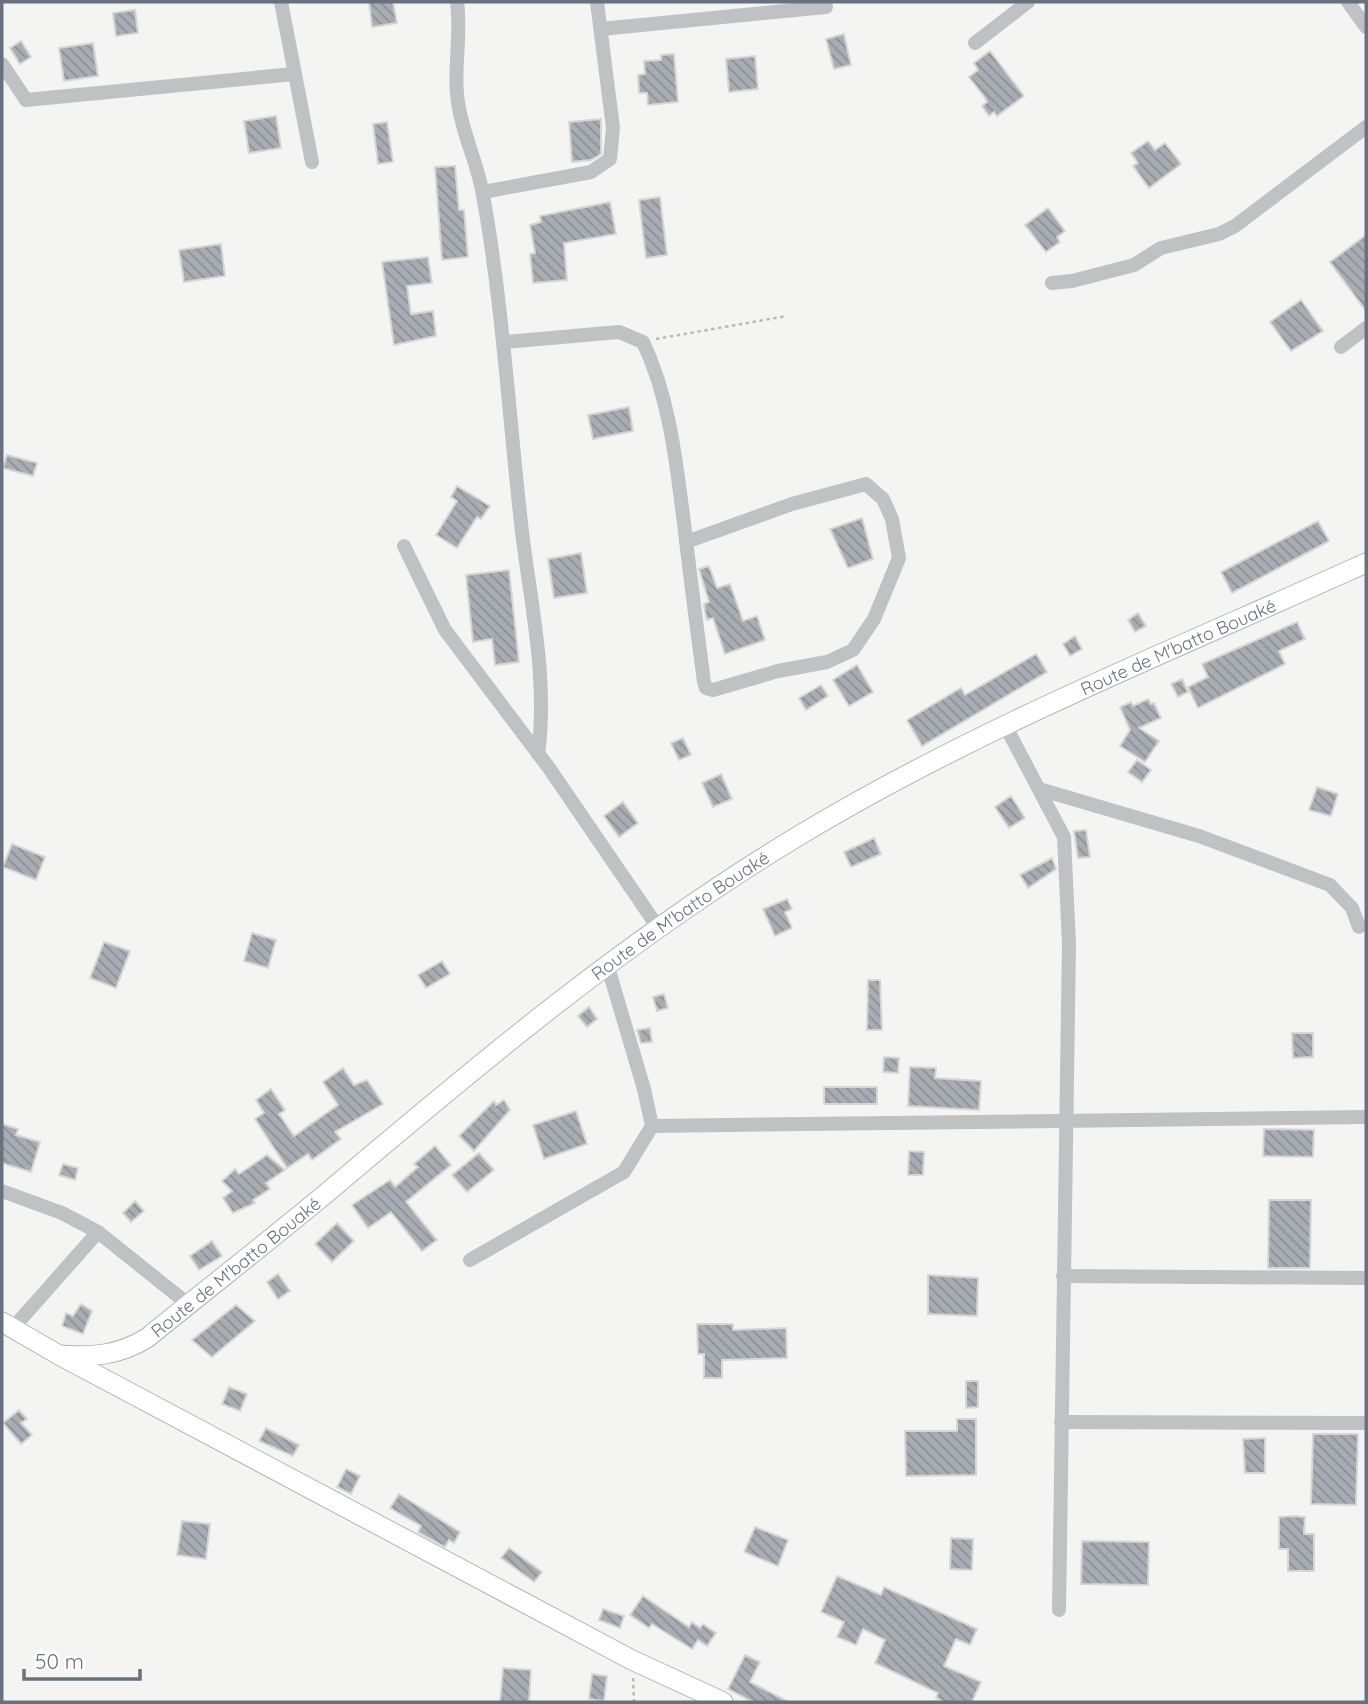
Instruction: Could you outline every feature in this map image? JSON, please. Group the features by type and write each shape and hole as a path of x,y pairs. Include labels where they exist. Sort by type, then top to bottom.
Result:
{"street":[{"path":"281,2 312,162"},
{"path":"457,2 460,22 458,107 483,192 505,342 511,440 539,670 542,718 538,754"},
{"path":"483,192 592,172 610,159 613,128 597,2"},
{"path":"975,43 1028,2"},
{"path":"1348,2 1366,27"},
{"path":"601,29 826,7"},
{"path":"2,64 26,100 293,74"},
{"path":"1052,283 1072,282 1134,265 1161,248 1219,234 1235,226 1366,127"},
{"path":"1340,347 1366,327"},
{"path":"505,342 619,332 643,342 654,366 673,439 686,542 704,682 713,690 778,671 827,662 853,650 874,620 899,558 892,519 883,499 866,484 792,504 686,542"},
{"path":"404,545 445,630 538,754 657,926"},
{"name":"Route de M'batto Bouaké","path":"59,1355 88,1357 128,1349 188,1304 470,1070 607,964 657,926 802,834 949,754 1366,563"},
{"path":"1006,727 1064,837 1069,944 1059,1610"},
{"path":"1039,789 1199,836 1329,885 1352,908 1359,927"},
{"path":"470,1259 624,1172 652,1126 644,1089 607,964"},
{"path":"652,1126 1366,1118"},
{"path":"2,1191 62,1213 98,1232 188,1304"},
{"path":"98,1232 7,1325 632,1660 723,1702"},
{"path":"1063,1276 1366,1278"},
{"path":"1061,1422 1366,1423"}],"path":[{"path":"643,342 787,316"},
{"path":"632,1660 634,1702"}],"building":[{"path":"369,2 393,2 397,23 372,27"},
{"path":"135,10 138,33 116,36 113,13"},
{"path":"844,34 851,65 834,69 826,39"},
{"path":"21,41 31,57 20,64 10,48"},
{"path":"93,43 98,76 64,81 59,48"},
{"path":"990,51 1024,96 997,116 994,112 989,116 982,106 987,102 985,98 969,77 978,70 974,63"},
{"path":"674,54 678,102 648,105 647,93 639,93 638,75 645,74 644,61 661,60 661,55"},
{"path":"755,56 758,89 729,92 726,59"},
{"path":"276,116 281,148 249,153 244,121"},
{"path":"601,119 601,154 591,160 572,162 569,122"},
{"path":"387,122 393,162 378,164 373,124"},
{"path":"1148,141 1155,150 1165,143 1181,164 1149,188 1133,166 1138,163 1131,153"},
{"path":"455,166 459,210 464,210 468,257 442,260 435,167"},
{"path":"660,197 667,255 646,258 639,200"},
{"path":"610,202 616,234 564,243 567,280 533,283 530,254 535,253 530,225 541,222 540,216"},
{"path":"1048,208 1065,231 1057,237 1060,242 1046,252 1025,225"},
{"path":"1366,235 1366,311 1330,262"},
{"path":"221,244 225,276 184,282 179,250"},
{"path":"428,257 432,283 407,286 411,314 433,311 436,336 394,345 382,262"},
{"path":"1301,300 1323,331 1291,351 1270,322"},
{"path":"629,407 633,431 593,439 588,415"},
{"path":"7,455 37,463 33,476 3,468"},
{"path":"457,486 490,506 481,519 477,517 457,548 436,535 457,501 451,497"},
{"path":"862,518 873,559 848,568 830,529"},
{"path":"1318,521 1329,541 1232,593 1221,572"},
{"path":"581,553 587,593 554,598 548,559"},
{"path":"709,566 717,588 730,584 743,621 757,616 765,640 725,654 713,618 707,620 705,612 704,604 709,602 699,569"},
{"path":"509,570 519,662 495,665 492,639 473,642 466,575"},
{"path":"1138,613 1146,626 1135,632 1128,620"},
{"path":"1297,622 1305,639 1279,651 1285,664 1198,708 1188,687 1208,677 1202,664"},
{"path":"1075,636 1082,649 1070,656 1063,644"},
{"path":"1036,654 1047,672 922,746 907,720 961,688 965,695"},
{"path":"857,665 873,692 849,706 833,680"},
{"path":"1182,679 1188,692 1178,697 1171,684"},
{"path":"821,685 828,696 806,710 799,698"},
{"path":"1148,699 1151,704 1154,703 1161,718 1139,728 1159,741 1145,762 1120,746 1130,730 1120,707 1131,702 1133,706"},
{"path":"683,738 691,755 679,760 671,743"},
{"path":"1137,760 1151,770 1142,782 1128,772"},
{"path":"721,774 732,799 713,807 702,783"},
{"path":"1317,787 1338,794 1331,816 1309,810"},
{"path":"1011,796 1025,818 1009,828 995,807"},
{"path":"623,802 638,823 619,837 604,816"},
{"path":"1086,830 1090,857 1078,858 1074,831"},
{"path":"874,838 881,854 851,867 844,852"},
{"path":"12,844 45,857 36,880 3,867"},
{"path":"1052,858 1056,869 1028,888 1020,875"},
{"path":"787,899 792,909 785,912 792,928 775,936 763,909"},
{"path":"252,933 276,940 268,968 244,961"},
{"path":"104,942 130,951 116,988 90,978"},
{"path":"442,961 450,974 426,988 418,975"},
{"path":"868,980 880,980 882,1030 867,1030"},
{"path":"664,994 668,1008 657,1011 653,997"},
{"path":"589,1007 597,1019 587,1027 578,1016"},
{"path":"650,1028 652,1042 641,1043 637,1030"},
{"path":"1292,1033 1313,1033 1313,1057 1293,1058"},
{"path":"884,1057 899,1058 898,1073 883,1072"},
{"path":"910,1067 936,1068 935,1078 981,1081 979,1110 908,1106"},
{"path":"343,1068 354,1085 367,1080 383,1104 335,1132 341,1139 312,1160 308,1154 287,1168 255,1119 264,1113 256,1100 271,1089 285,1110 279,1114 294,1136 338,1105 323,1082"},
{"path":"824,1087 877,1087 877,1104 824,1104"},
{"path":"504,1100 510,1110 474,1151 459,1136 494,1101 496,1105"},
{"path":"576,1111 587,1144 544,1159 533,1125"},
{"path":"2,1124 18,1129 16,1135 40,1142 31,1172 2,1163"},
{"path":"1264,1129 1314,1130 1313,1157 1263,1156"},
{"path":"435,1146 451,1165 406,1202 437,1240 422,1251 391,1212 368,1228 352,1205 390,1180 395,1187 418,1167 414,1164"},
{"path":"909,1151 924,1152 923,1175 908,1175"},
{"path":"479,1153 494,1170 467,1192 452,1175"},
{"path":"267,1155 285,1170 266,1183 270,1189 253,1200 255,1203 233,1213 223,1198 232,1191 222,1181 235,1169 239,1174"},
{"path":"63,1164 78,1168 75,1180 59,1175"},
{"path":"1269,1200 1311,1200 1310,1268 1268,1268"},
{"path":"135,1201 144,1211 131,1222 123,1213"},
{"path":"337,1223 354,1241 332,1262 315,1244"},
{"path":"212,1241 222,1256 199,1270 190,1256"},
{"path":"278,1274 290,1291 278,1299 267,1282"},
{"path":"928,1275 978,1278 977,1316 928,1314"},
{"path":"81,1304 92,1311 83,1334 62,1326 66,1313 73,1316"},
{"path":"236,1305 255,1321 212,1357 192,1340"},
{"path":"697,1324 733,1324 733,1330 786,1328 787,1358 722,1360 722,1378 704,1378 704,1354 698,1354"},
{"path":"966,1381 978,1381 978,1407 966,1408"},
{"path":"229,1387 247,1394 240,1411 222,1404"},
{"path":"19,1410 27,1419 21,1423 32,1435 21,1444 3,1423"},
{"path":"957,1419 976,1419 976,1475 906,1476 905,1431 957,1431"},
{"path":"266,1428 299,1445 293,1456 259,1441"},
{"path":"1313,1434 1358,1434 1356,1505 1311,1504"},
{"path":"1265,1438 1265,1473 1245,1473 1243,1439"},
{"path":"346,1469 360,1476 351,1494 337,1487"},
{"path":"399,1494 460,1532 454,1543 449,1540 445,1547 418,1532 421,1526 390,1508"},
{"path":"1279,1517 1305,1517 1304,1534 1314,1534 1314,1571 1288,1571 1288,1549 1279,1549"},
{"path":"182,1521 210,1524 206,1559 177,1555"},
{"path":"755,1527 788,1540 778,1566 744,1552"},
{"path":"951,1538 973,1539 972,1570 950,1569"},
{"path":"1082,1541 1149,1542 1148,1585 1081,1584"},
{"path":"509,1548 542,1572 534,1582 501,1558"},
{"path":"837,1576 881,1595 884,1587 977,1629 970,1645 956,1639 944,1666 981,1682 972,1702 944,1702 936,1698 938,1693 875,1663 885,1640 863,1629 856,1645 837,1637 844,1622 821,1612"},
{"path":"643,1596 689,1627 692,1622 700,1628 703,1624 716,1633 707,1646 698,1640 692,1649 652,1624 649,1628 630,1615"},
{"path":"603,1609 624,1616 620,1628 599,1620"},
{"path":"745,1655 760,1662 750,1682 789,1702 753,1702 728,1689"},
{"path":"503,1668 531,1670 529,1702 500,1702"},
{"path":"592,1674 607,1676 604,1701 589,1699"}]}
